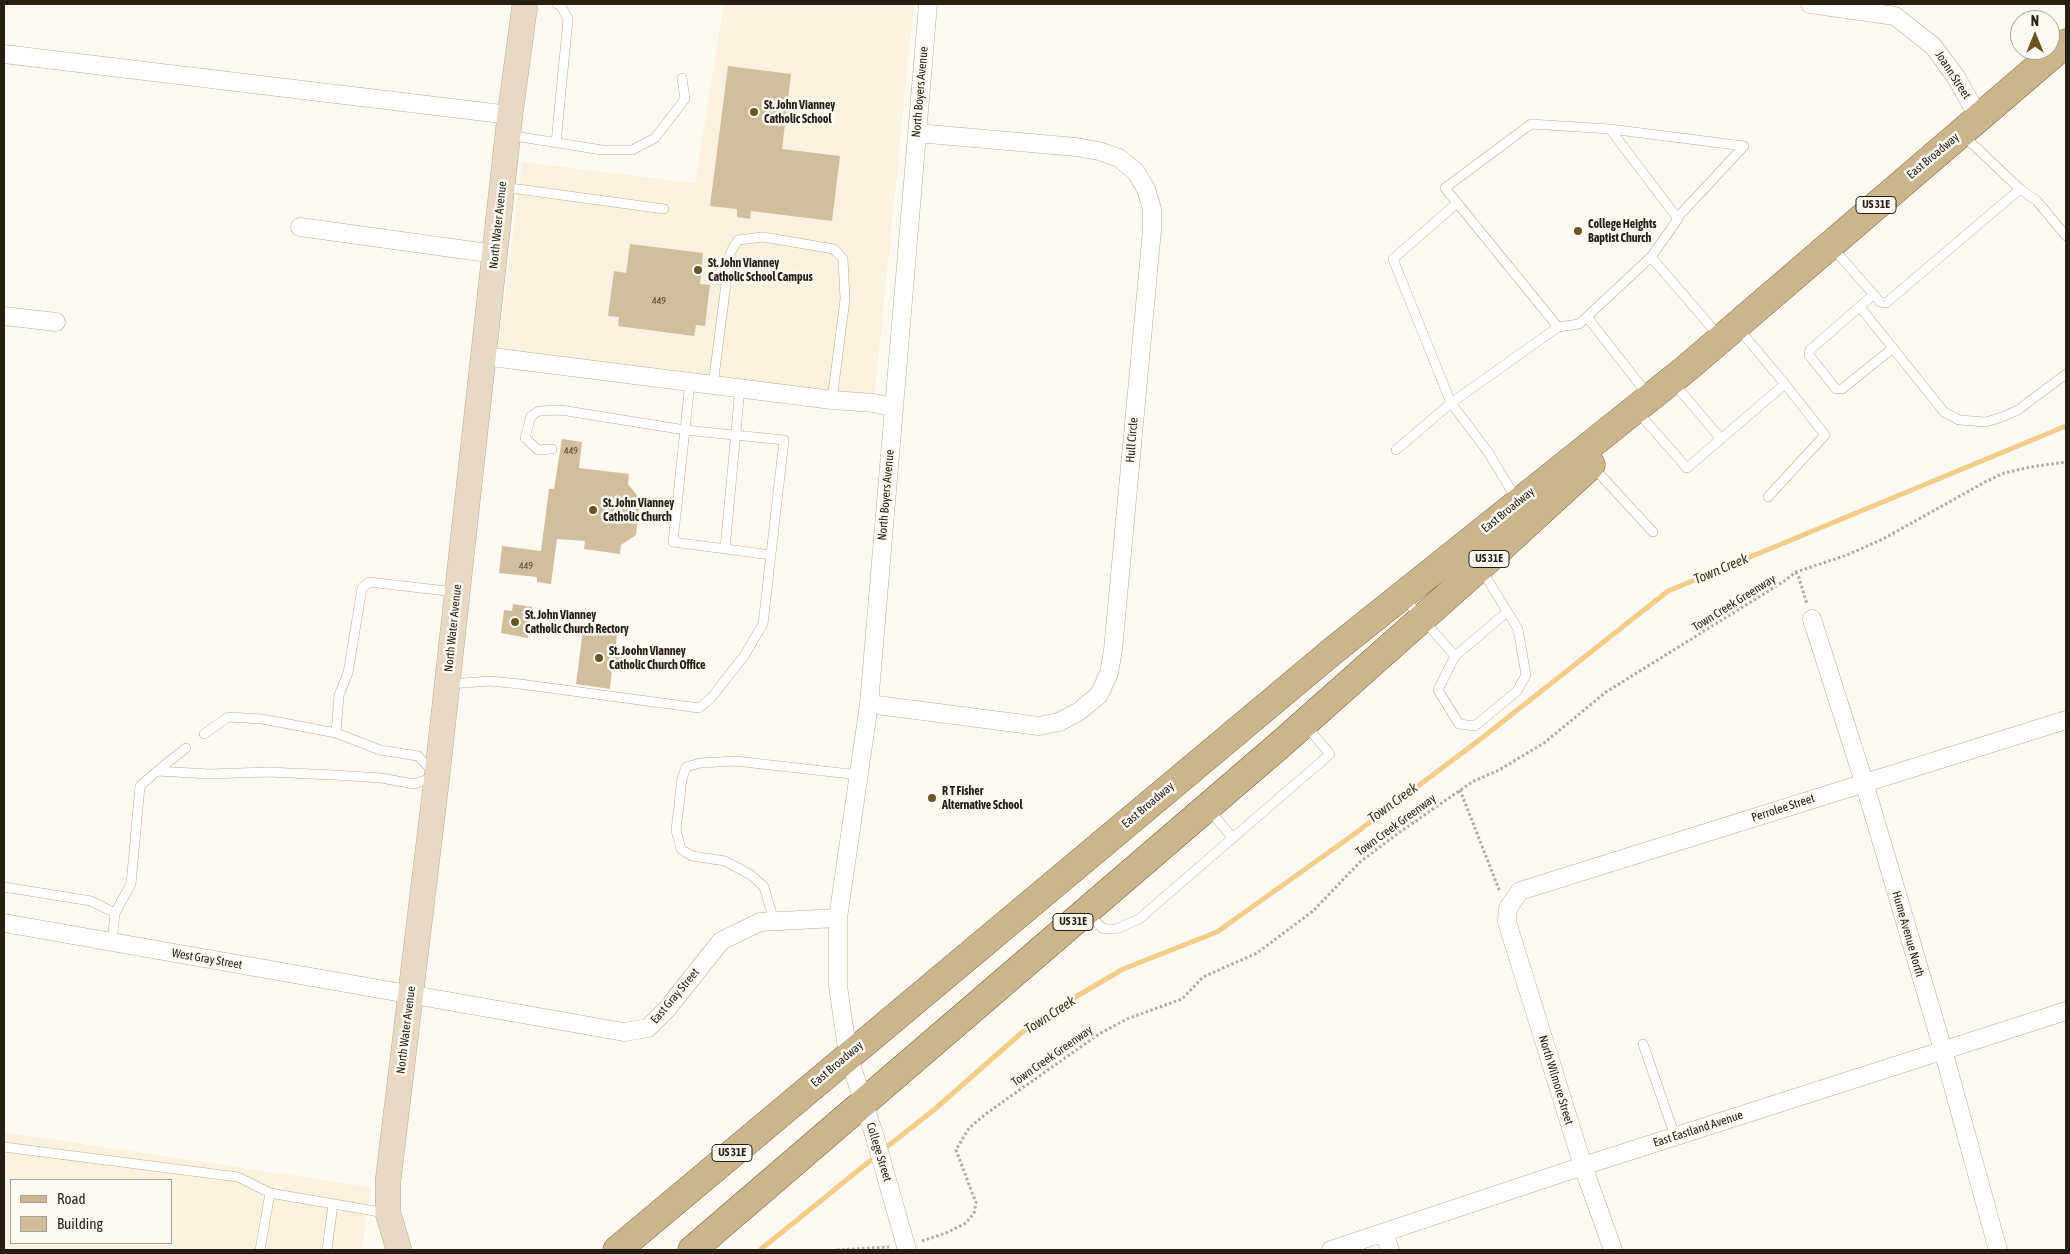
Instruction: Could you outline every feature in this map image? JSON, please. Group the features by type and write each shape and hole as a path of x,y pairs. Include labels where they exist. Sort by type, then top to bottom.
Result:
{"main road":[{"name":"North Water Avenue","path":"399,1250 388,1213 388,1180 437,776 509,125 525,4"},
{"name":"East Broadway","path":"692,1250 1207,807 1422,619 1591,465 1650,407 1683,378 1728,332 2066,43"},
{"name":"East Broadway","path":"617,1250 1334,650 1518,502 1650,407"}],"street":[{"name":"North Boyers Avenue","path":"848,1055 838,986 838,918 869,704 928,4"},
{"name":"Joann Street","path":"1810,4 1895,16 1933,46 1956,77 1970,125"},
{"path":"4,54 509,125"},
{"name":"Hull Circle","path":"869,704 1039,726 1059,722 1078,712 1099,694 1109,673 1113,650 1152,230 1152,209 1146,189 1136,172 1119,158 1099,151 1076,147 917,133"},
{"path":"300,227 495,254"},
{"path":"4,316 56,322"},
{"path":"484,356 832,400 874,403 894,408"},
{"name":"Hume Avenue North","path":"1812,619 1864,782 1943,1050 1998,1250"},
{"name":"Perrolee Street","path":"1508,908 1520,892 1864,782 2066,720"},
{"name":"North Wilmore Street","path":"1508,908 1507,922 1583,1166 1613,1250"},
{"name":"East Gray Street","path":"410,995 624,1032 648,1028 667,1009 721,941 760,922 838,918"},
{"name":"West Gray Street","path":"4,924 410,995"},
{"name":"East Eastland Avenue","path":"1331,1250 1675,1136 2066,1011"},
{"name":"College Street","path":"848,1055 874,1134 907,1248"},
{"path":"1384,1234 1390,1250"}],"lane":[{"path":"556,143 568,19 561,6 557,4"},
{"path":"509,125 556,143 602,150 632,150 655,138 685,99 682,78"},
{"path":"1396,450 1451,403 1558,327 1579,324 1651,258 1677,218 1744,146 1610,129 1531,124 1445,188 1558,327"},
{"path":"1970,125 2020,189 2037,202 2066,236"},
{"path":"1610,129 1677,218"},
{"path":"502,188 664,209"},
{"path":"1830,245 1873,295 1880,302 1886,303 2020,189"},
{"path":"1457,203 1393,259 1451,403 1488,452 1518,502"},
{"path":"713,385 730,253 738,240 763,237 834,248 843,259 845,299 832,400"},
{"path":"1651,258 1785,384 1825,434 1768,497"},
{"path":"1873,295 1808,352 1836,389 1842,389 1892,348"},
{"path":"1860,307 1944,412 1951,417 1968,422 1986,422 2018,410 2066,374"},
{"path":"1587,317 1650,407 1687,468 1785,384"},
{"path":"1683,378 1721,439"},
{"path":"690,382 673,542 771,555"},
{"path":"726,549 740,388"},
{"path":"446,684 490,681 699,708 711,698 738,663 763,624 784,440 685,430 562,410 539,411 531,416 524,438 538,450 552,449"},
{"path":"1591,465 1653,532"},
{"path":"1480,567 1518,629 1526,675 1518,691 1475,726 1459,724 1438,690 1455,656 1507,612"},
{"path":"336,733 339,695 348,673 362,588 369,582 457,592"},
{"path":"1401,596 1455,656"},
{"path":"157,771 209,774 268,772 334,775 381,778 414,784 437,776 418,756 380,750 336,733 262,719 228,717 204,734"},
{"path":"1086,911 1102,928 1116,929 1139,919 1330,754 1303,723"},
{"path":"112,943 115,913 131,884 140,786 186,748"},
{"path":"774,921 764,887 751,875 725,861 692,856 681,849 676,830 682,779 686,767 700,763 735,761 859,775"},
{"path":"1207,807 1232,838"},
{"path":"4,887 91,901 115,913"},
{"path":"1643,1044 1675,1136"},
{"path":"4,1148 238,1178 270,1193 388,1213"},
{"path":"260,1250 270,1193"},
{"path":"327,1250 333,1204"}],"path":[{"name":"Town Creek Greenway","path":"837,1250 907,1248 966,1223 974,1213 976,1203 956,1150 969,1128 987,1113 1099,1034 1126,1019 1182,999 1203,977 1257,953 1313,911 1360,862 1472,782 1499,770 1544,743 1606,692 1783,582 1796,572 1847,555 1884,539 2004,473 2066,462"},
{"path":"1796,572 1800,578 1812,619"},
{"path":"1460,790 1494,881 1508,908"}],"shaded area":[{"name":"St. John Vianney Catholic School Campus","path":"724,4 914,4 874,403 497,357 522,162 695,183"},
{"path":"4,1132 371,1187 362,1250 4,1250"}],"building":[{"name":"St. John Vianney Catholic School","path":"728,66 791,74 782,149 840,156 832,221 751,211 750,219 737,217 737,209 710,206"},
{"path":"630,244 703,253 700,284 710,285 705,326 696,325 694,336 618,326 619,317 608,316 614,271 626,273"},
{"name":"St. John Vianney Catholic Church","path":"562,439 582,442 579,468 629,474 628,484 640,499 636,535 621,545 620,554 584,549 585,541 557,539 551,584 537,582 537,577 499,573 502,546 541,551 549,489 554,489"},
{"name":"St. John Vianney Catholic Church Rectory","path":"513,604 532,607 528,638 501,633 504,610 512,611"},
{"name":"St. Joohn Vianney Catholic Church Office","path":"583,630 617,635 615,653 623,654 621,671 612,669 610,689 576,684"}],"waterway":[{"name":"Town Creek","path":"883,1150 935,1109 1035,1021 1123,969 1217,932 1353,835 1482,738 1668,591 2066,426"},
{"name":"Town Creek","path":"760,1250 876,1156"}],"place":[{"name":"St. John Vianney Catholic School","path":"754,112"},
{"name":"College Heights Baptist Church","path":"1578,231"},
{"name":"St. John Vianney Catholic School Campus","path":"698,270"},
{"name":"St. John Vianney Catholic Church","path":"593,510"},
{"name":"St. John Vianney Catholic Church Rectory","path":"515,622"},
{"name":"St. Joohn Vianney Catholic Church Office","path":"599,658"},
{"name":"R T Fisher Alternative School","path":"932,798"}]}
